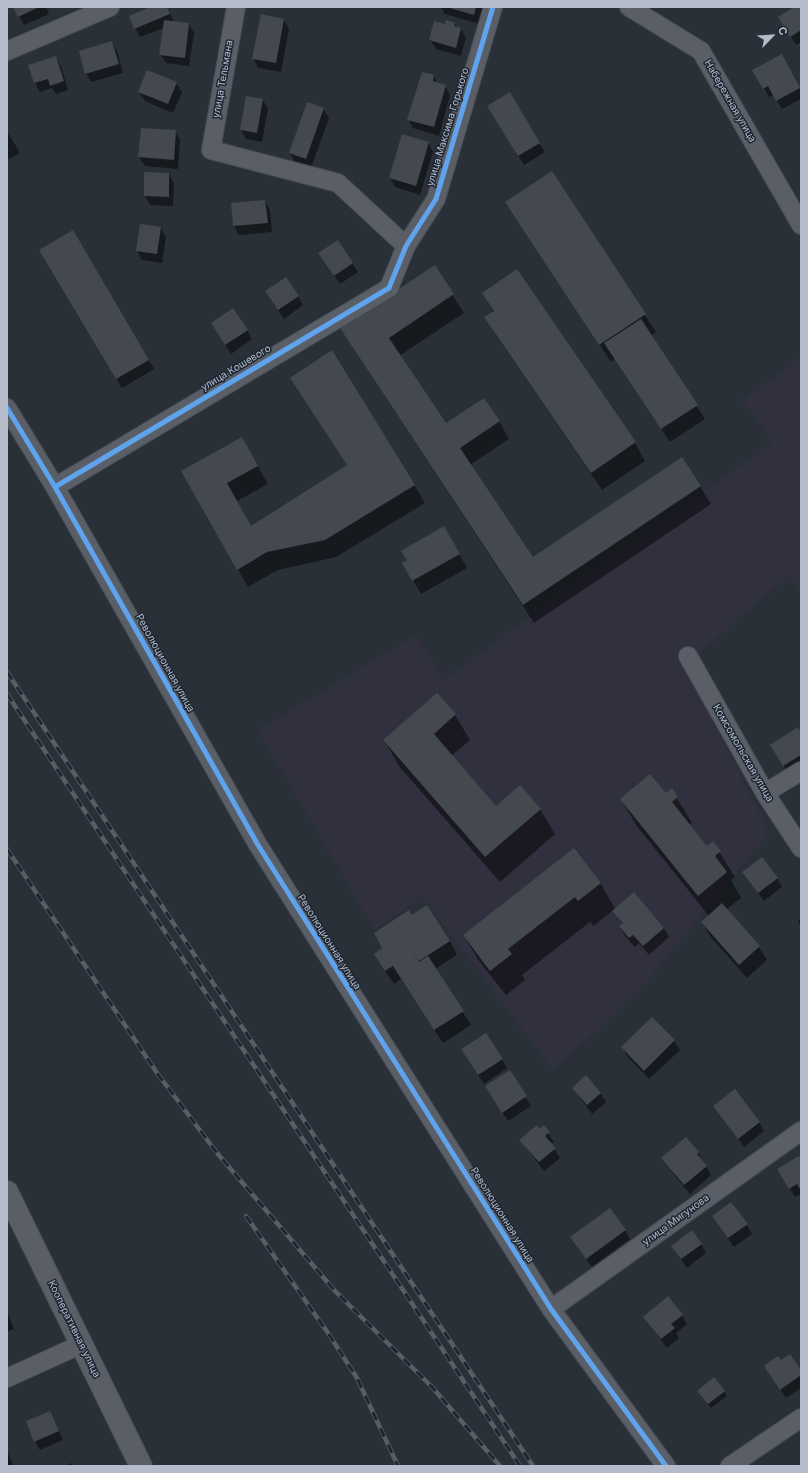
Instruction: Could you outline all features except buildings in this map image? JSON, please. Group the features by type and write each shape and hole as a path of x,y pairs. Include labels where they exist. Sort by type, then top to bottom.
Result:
{"street":[{"path":"7,51 110,7"},
{"name":"улица Тельмана","path":"236,7 211,150 338,183 406,246"},
{"name":"улица Максима Горького","path":"406,246 436,199 494,7"},
{"name":"Набережная улица","path":"628,7 701,51 801,225"},
{"name":"улица Кошевого","path":"55,487 389,288 406,246"},
{"name":"Революционная улица","path":"7,408 55,487 258,845 551,1309 666,1466"},
{"name":"Комсомольская улица","path":"688,656 765,793 801,848"},
{"path":"765,793 801,771"},
{"name":"улица Мигунова","path":"551,1309 801,1131"},
{"name":"Кооперативная улица","path":"7,1192 141,1466"},
{"path":"7,1378 82,1344"},
{"path":"730,1466 801,1418"}],"shaded area":[{"path":"801,357 801,592 788,576 706,647 687,669 769,833 635,995 553,1070 422,896 375,930 258,730 416,635 443,680 773,442 743,400"}],"railway":[{"path":"7,672 533,1466"},
{"path":"7,694 520,1466"},
{"path":"7,849 157,1073 217,1153 335,1291 432,1387 500,1466"},
{"path":"246,1216 328,1333 357,1378 398,1466"}],"cycle path":[{"path":"55,487 389,288 406,246 436,199 493,7"},
{"path":"7,408 55,487 258,845 551,1309 666,1466"}]}
